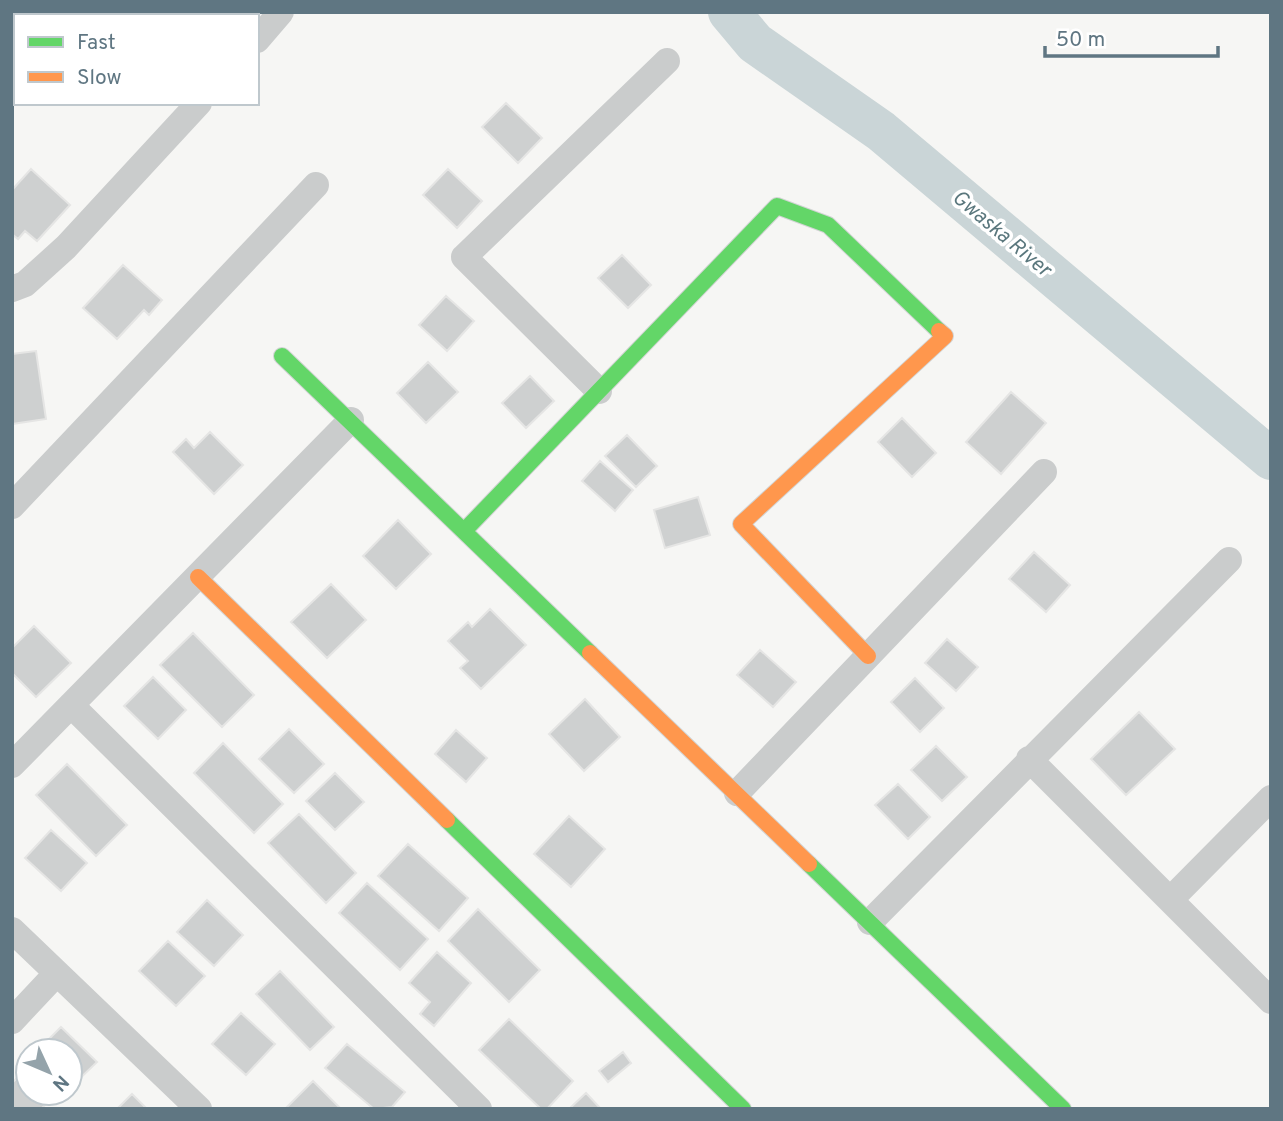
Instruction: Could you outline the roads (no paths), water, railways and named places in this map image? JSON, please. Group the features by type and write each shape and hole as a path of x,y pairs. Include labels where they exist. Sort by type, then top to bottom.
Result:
{"street":[{"path":"259,38 281,12"},
{"path":"599,391 464,257 667,61"},
{"path":"12,289 25,284 66,247 197,105"},
{"path":"12,506 316,185"},
{"path":"465,530 777,206 828,225 945,336 741,524 868,656"},
{"path":"282,356 1063,1109"},
{"path":"12,765 351,420"},
{"path":"737,793 1044,472"},
{"path":"870,922 1229,560"},
{"path":"198,577 743,1109"},
{"path":"71,705 480,1109"},
{"path":"1030,760 1271,1001"},
{"path":"1170,900 1271,798"},
{"path":"12,930 199,1109"},
{"path":"12,1021 57,974"}],"waterway":[{"name":"Gwaska River","path":"729,12 755,43 881,131 1271,459"}]}
